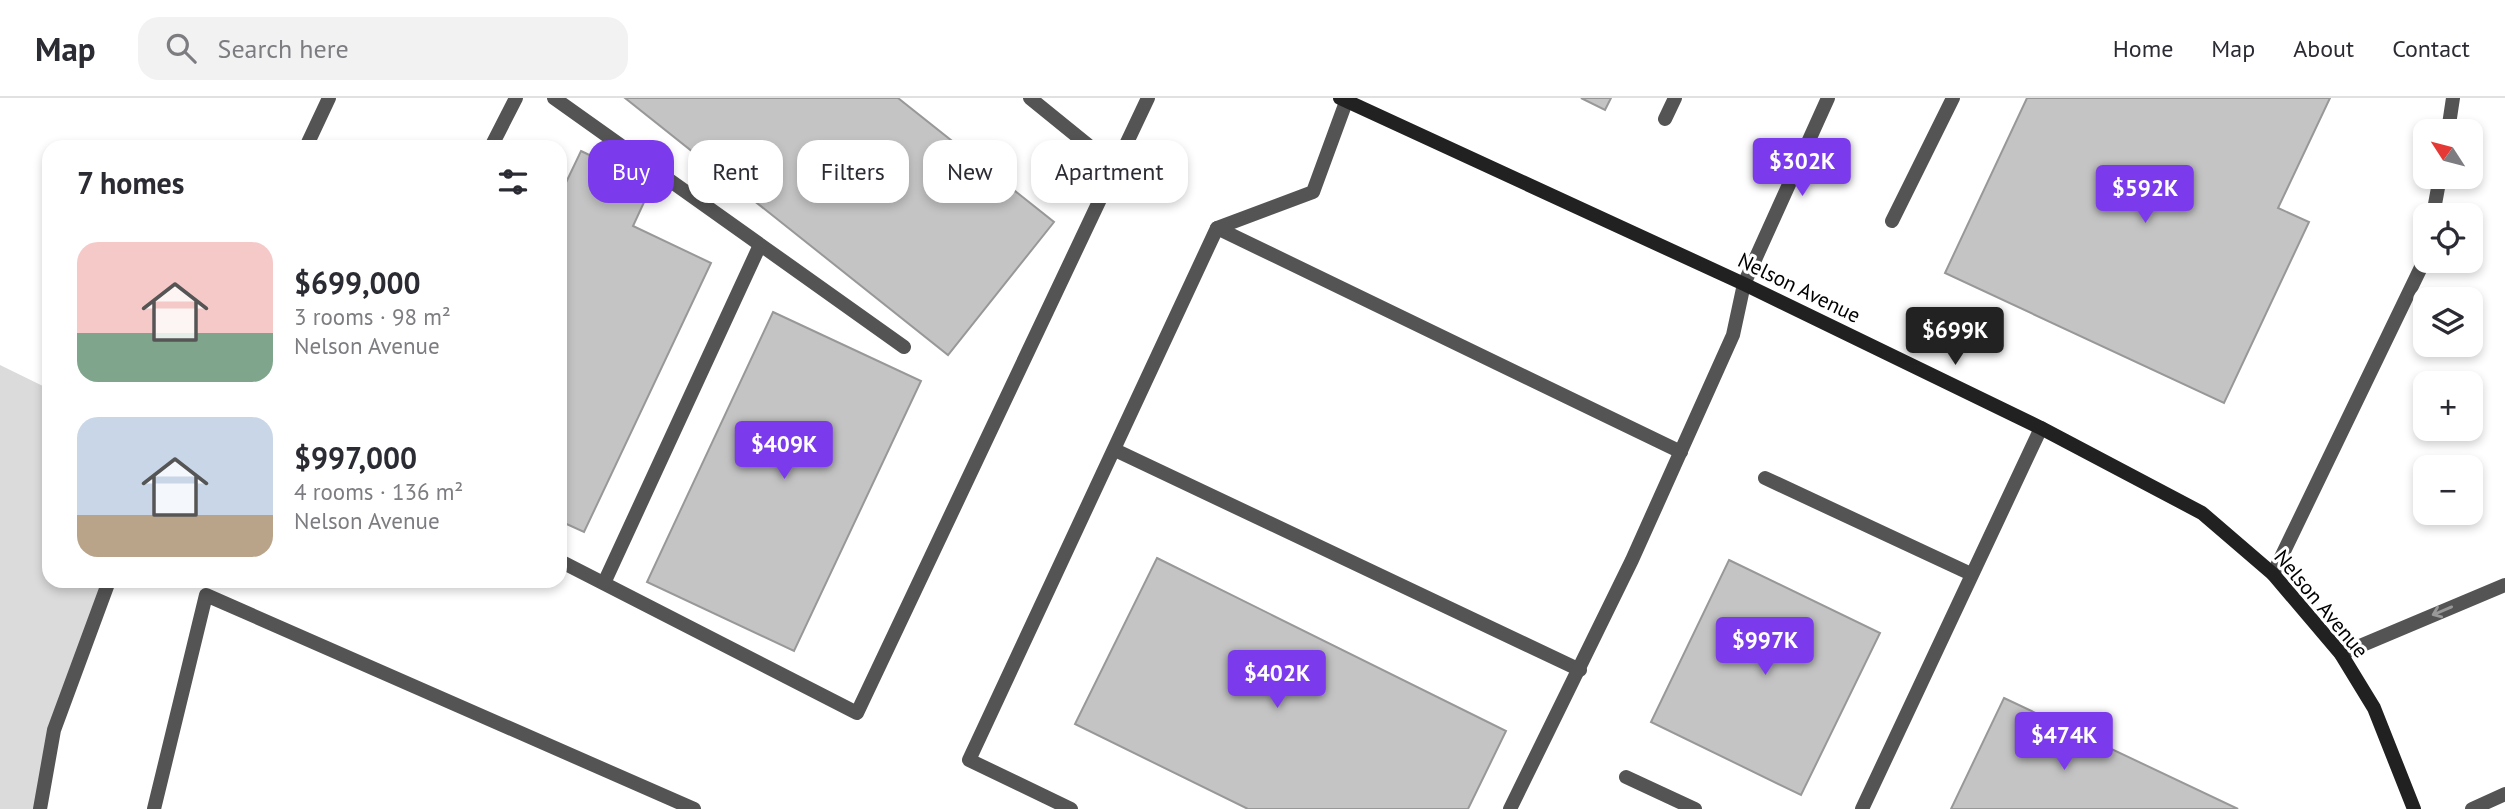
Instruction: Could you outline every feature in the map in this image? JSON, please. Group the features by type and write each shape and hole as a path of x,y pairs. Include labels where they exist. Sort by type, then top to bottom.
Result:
{"street":[{"path":"309,140 329,98"},
{"path":"495,140 516,98"},
{"path":"554,98 904,347"},
{"path":"1030,98 1082,140"},
{"path":"1128,140 1147,98"},
{"path":"1665,119 1675,98"},
{"path":"1510,809 1580,670 1681,452 1733,335 1744,284 1828,98"},
{"path":"2450,119 2454,98"},
{"path":"1892,221 1948,99"},
{"path":"1071,809 969,760 1217,228 1313,192 1343,100"},
{"name":"Nelson Avenue","path":"1343,100 1744,284 2041,428 2202,513 2273,575 2341,654 2374,708 2414,809"},
{"path":"567,564 857,713 1098,203"},
{"path":"1217,228 1681,452"},
{"path":"604,583 760,245"},
{"path":"2273,575 2418,273"},
{"path":"1862,809 2041,428"},
{"path":"1115,450 1580,670"},
{"path":"1765,478 1972,574"},
{"path":"2341,654 2505,585"},
{"path":"40,809 54,730 106,588"},
{"path":"154,809 206,595 694,809"},
{"path":"1626,777 1695,809"},
{"path":"2472,809 2505,794"}],"shaded area":[{"path":"0,365 42,386 42,588 106,588 54,730 40,809 0,809"}],"building":[{"path":"625,98 898,98 951,140 923,140 923,203 1017,203 1017,193 1054,222 948,355 757,203 783,203 783,140 688,140 688,148"},
{"path":"1581,98 1611,98 1605,110"},
{"path":"2027,98 2330,98 2278,208 2309,222 2224,403 1945,273"},
{"path":"581,151 588,154 588,203 644,203 633,226 711,263 584,532 567,524 567,180"},
{"path":"773,312 921,381 794,651 647,582"},
{"path":"1157,558 1506,731 1468,809 1248,809 1075,724"},
{"path":"1729,560 1880,633 1801,795 1651,722"},
{"path":"2004,698 2238,809 1951,809"}]}
